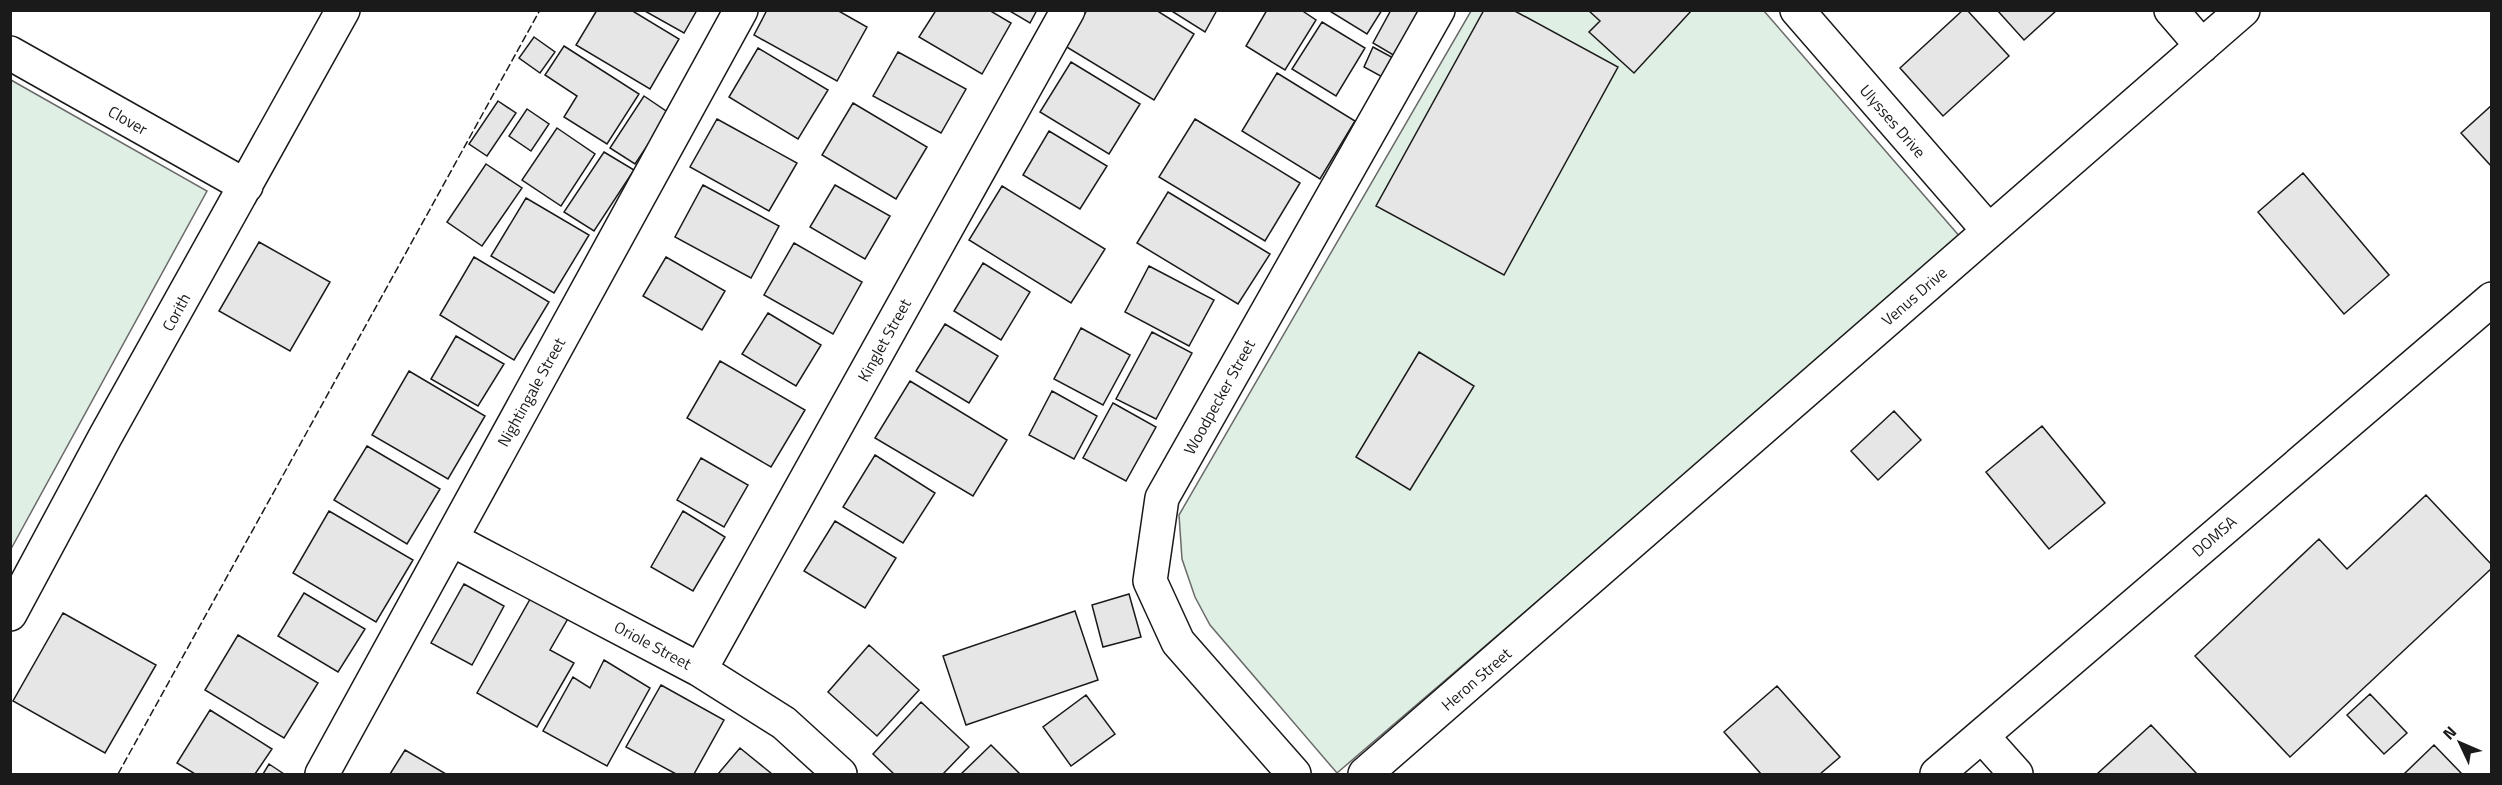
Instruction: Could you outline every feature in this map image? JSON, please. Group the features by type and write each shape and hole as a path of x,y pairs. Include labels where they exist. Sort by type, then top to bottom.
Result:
{"street":[{"name":"Corith","path":"10,614 343,10"},
{"name":"Nightingale Street","path":"322,774 741,10"},
{"name":"Kinglet Street","path":"700,670 1068,10"},
{"name":"Woodpecker Street","path":"1294,774 1178,642 1150,581 1162,498 1438,10"},
{"name":"Ulysses Drive","path":"1797,10 1989,231"},
{"path":"2171,10 2202,46"},
{"name":"Venus Drive","path":"1586,583 2243,10"},
{"name":"Clover","path":"10,54 246,186"},
{"name":"DOMSA","path":"1937,774 2492,299"},
{"name":"Oriole Street","path":"451,539 700,670 784,723 840,774"},
{"name":"Heron Street","path":"1365,774 1586,583"},
{"path":"1982,735 2016,774"}],"green space":[{"path":"1471,11 1764,11 1961,238 1337,773 1210,625 1195,597 1182,559 1179,515"},
{"path":"11,80 207,191 11,549"}],"building":[{"path":"597,10 631,10 679,39 650,89 576,45"},
{"path":"643,10 697,10 684,33"},
{"path":"767,10 837,10 867,27 837,81 754,35"},
{"path":"932,10 989,10 1011,23 982,74 919,37 935,12"},
{"path":"1008,10 1037,10 1030,23"},
{"path":"1087,10 1156,10 1194,34 1154,100 1065,46"},
{"path":"1170,10 1217,10 1205,32"},
{"path":"1267,10 1301,10 1316,20 1285,70 1246,46"},
{"path":"1328,10 1382,10 1367,34"},
{"path":"1391,10 1419,10 1395,56 1373,43"},
{"path":"1484,10 1513,10 1618,67 1504,275 1376,206"},
{"path":"1588,10 1692,10 1634,73 1589,32 1600,21"},
{"path":"1963,10 1967,10 2009,56 1943,116 1900,68"},
{"path":"1997,10 2057,10 2024,40"},
{"path":"1322,22 1365,48 1336,96 1292,69"},
{"path":"534,37 555,52 540,73 519,58"},
{"path":"564,46 639,94 607,144 564,117 577,96 545,75"},
{"path":"1373,47 1397,60 1386,79 1364,67"},
{"path":"758,48 828,90 798,139 729,97"},
{"path":"898,52 966,89 941,133 873,96"},
{"path":"1071,62 1140,104 1109,154 1040,112"},
{"path":"1277,73 1355,121 1320,179 1242,131"},
{"path":"644,96 669,113 635,164 610,148"},
{"path":"498,101 516,113 487,156 469,144"},
{"path":"853,103 927,147 896,199 822,155"},
{"path":"2492,105 2492,167 2461,133"},
{"path":"527,109 549,124 531,151 509,136"},
{"path":"717,119 797,163 769,211 690,167"},
{"path":"1195,119 1300,183 1265,241 1159,177"},
{"path":"557,128 595,154 561,206 522,180"},
{"path":"1049,131 1107,166 1080,209 1023,175"},
{"path":"604,152 634,170 594,231 564,212"},
{"path":"486,164 522,188 482,246 447,222"},
{"path":"2303,173 2389,275 2344,314 2258,212"},
{"path":"703,185 779,226 751,278 675,237"},
{"path":"835,185 890,216 865,259 810,227"},
{"path":"1002,186 1105,249 1071,303 969,240"},
{"path":"1168,192 1270,254 1238,304 1137,243"},
{"path":"526,198 589,235 554,293 491,256"},
{"path":"259,242 330,282 290,351 219,311"},
{"path":"794,243 862,282 833,334 764,295"},
{"path":"474,257 549,302 514,360 440,315"},
{"path":"666,257 725,291 702,330 643,296"},
{"path":"983,263 1030,292 1001,340 954,311"},
{"path":"1149,266 1214,300 1189,346 1125,312"},
{"path":"768,313 821,345 796,386 742,354"},
{"path":"945,324 998,356 969,403 916,371"},
{"path":"1081,328 1130,355 1103,405 1054,379"},
{"path":"1152,332 1192,353 1156,419 1116,399"},
{"path":"456,336 504,364 478,406 431,379"},
{"path":"1419,352 1474,386 1410,490 1356,457"},
{"path":"720,361 805,410 771,467 687,418"},
{"path":"409,371 485,416 448,479 372,435"},
{"path":"910,381 1007,440 973,496 875,438"},
{"path":"1052,391 1097,416 1074,459 1029,435"},
{"path":"1113,403 1156,427 1126,481 1083,458"},
{"path":"1894,411 1921,440 1878,480 1851,451"},
{"path":"2042,426 2105,503 2049,549 1986,472"},
{"path":"367,446 440,489 407,544 334,500"},
{"path":"875,455 935,493 903,543 843,507"},
{"path":"701,458 748,485 724,527 677,500"},
{"path":"2426,495 2492,565 2492,568 2290,757 2195,656 2319,539 2347,569"},
{"path":"329,511 413,560 376,622 293,573"},
{"path":"683,511 725,537 693,591 651,567"},
{"path":"835,521 896,558 865,608 804,571"},
{"path":"464,584 504,606 472,665 431,643"},
{"path":"304,593 365,629 338,672 278,636"},
{"path":"533,594 570,615 550,650 574,663 537,727 477,693"},
{"path":"1129,594 1141,637 1103,647 1092,605"},
{"path":"1075,611 1098,680 966,725 943,656"},
{"path":"63,613 156,665 105,753 13,701"},
{"path":"238,635 318,683 284,738 205,690"},
{"path":"869,645 919,690 877,736 828,692"},
{"path":"604,660 650,688 607,766 543,731 573,677 590,688"},
{"path":"661,685 724,720 694,774 676,774 626,747"},
{"path":"1777,686 1840,757 1820,774 1761,774 1724,732"},
{"path":"2370,694 2407,733 2384,754 2347,715"},
{"path":"1086,695 1115,734 1071,766 1043,727"},
{"path":"921,702 969,747 943,774 894,774 873,754"},
{"path":"210,710 272,749 255,774 195,774 177,763"},
{"path":"2151,725 2197,774 2097,774"},
{"path":"991,745 1020,774 961,774"},
{"path":"2434,745 2462,774 2404,774"},
{"path":"740,748 772,774 718,774"},
{"path":"405,750 446,774 390,774"},
{"path":"269,764 284,774 263,774"}],"fence":[{"path":"118,774 540,10"}]}
